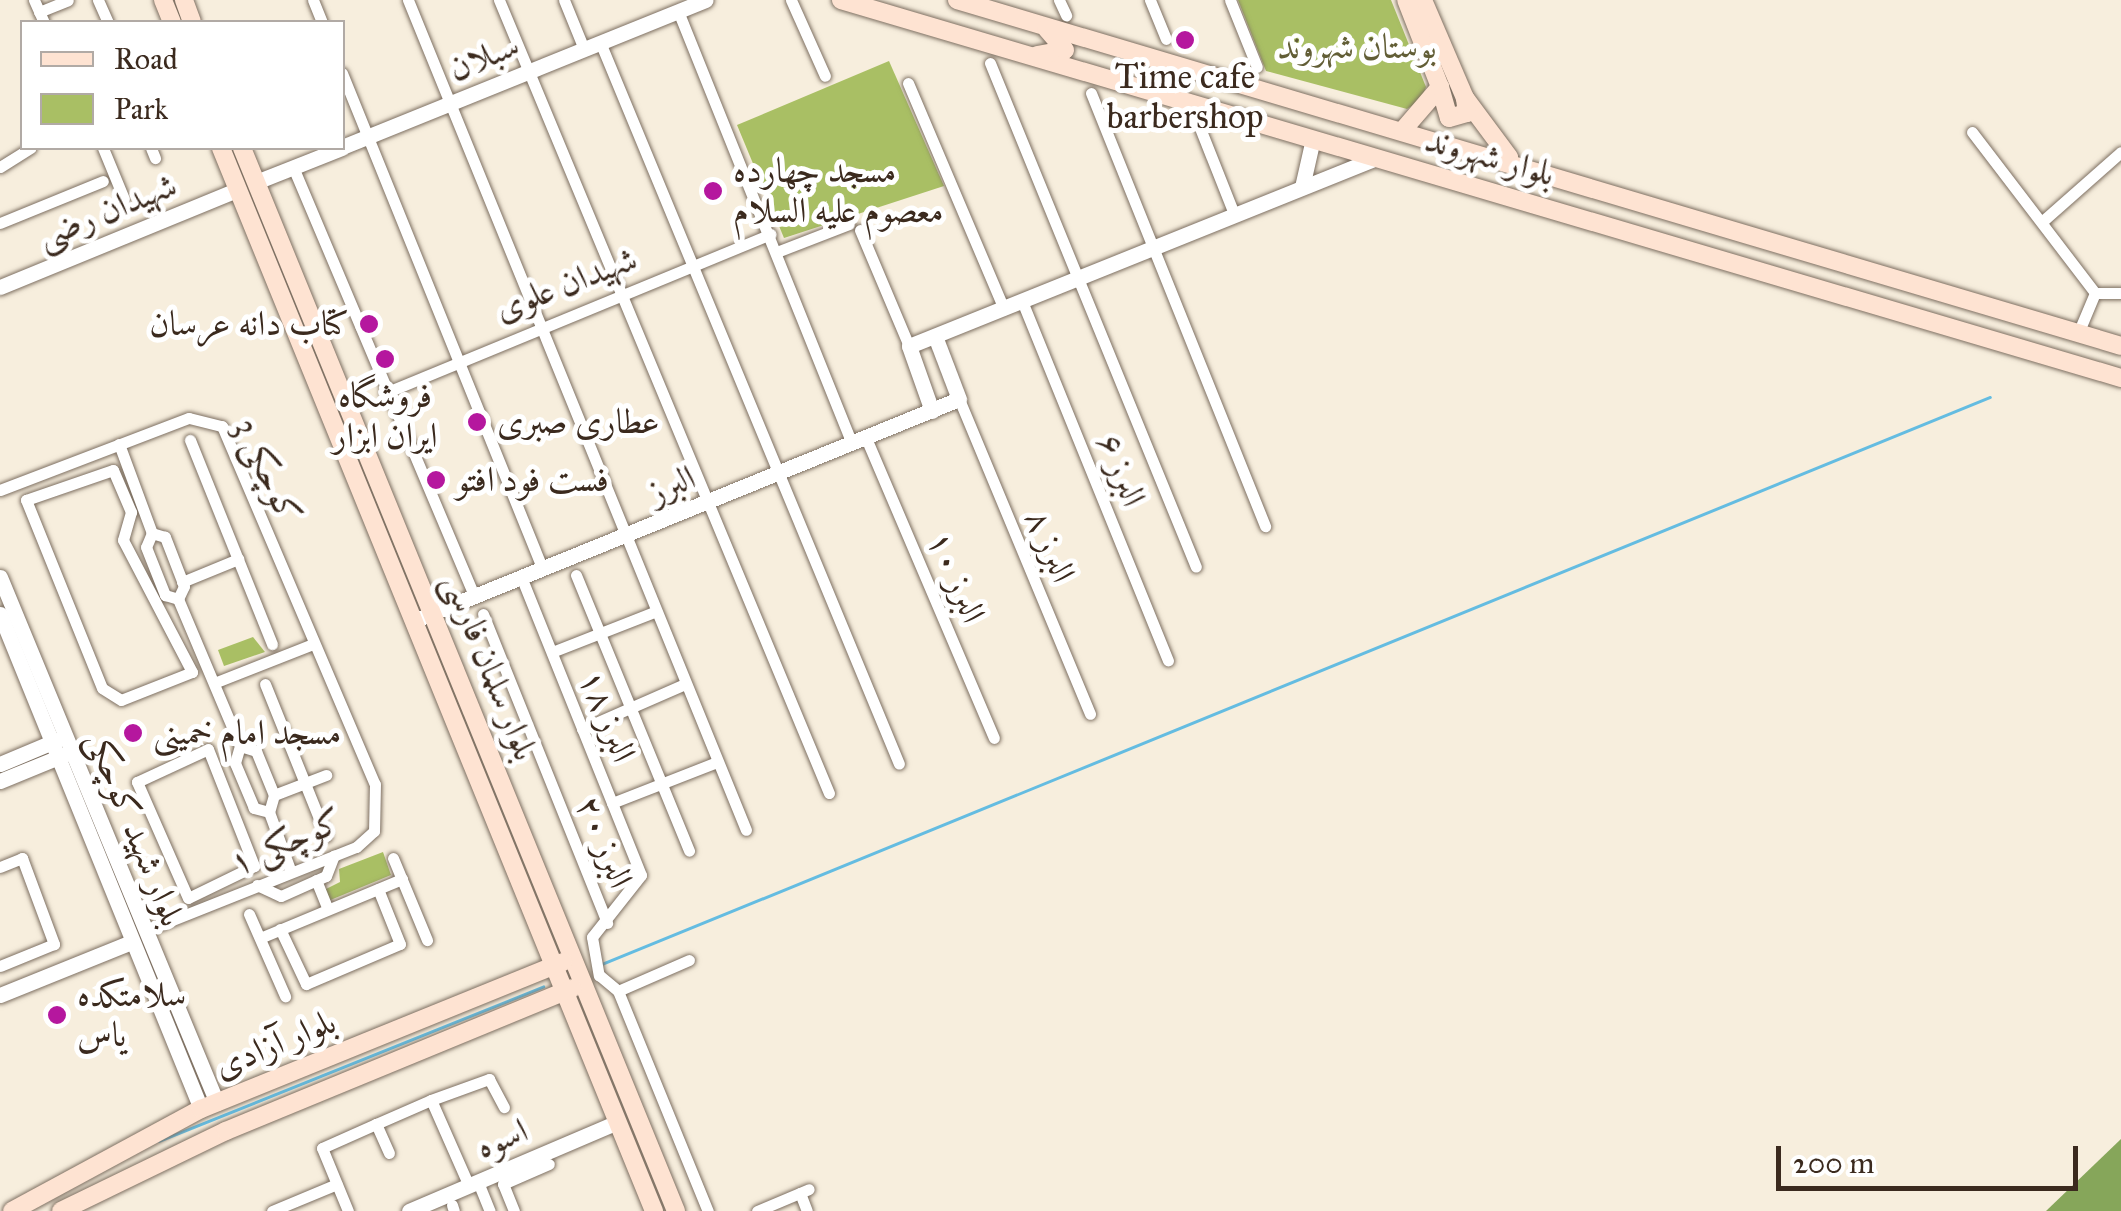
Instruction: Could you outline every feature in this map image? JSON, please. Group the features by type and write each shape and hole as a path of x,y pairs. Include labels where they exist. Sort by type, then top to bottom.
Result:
{"main road":[{"name":"بلوار شهروند","path":"841,0 1124,88 1952,332 2019,346 2121,378"},
{"name":"بلوار شهروند","path":"958,0 1403,130 1509,157 1968,303 2080,331 2121,346"},
{"path":"1406,0 1449,118 1467,113 1465,98"},
{"path":"1423,0 1465,98 1509,157"},
{"path":"1016,53 1065,50 1036,24"},
{"path":"1124,88 1102,59 1134,52"},
{"path":"1403,130 1440,87"},
{"name":"بلوار سلمان فارسی","path":"222,150 654,1211"},
{"name":"بلوار سلمان فارسی","path":"243,150 676,1211"},
{"path":"1952,332 1977,324 1968,303"},
{"path":"2019,346 2006,323 2022,316"},
{"path":"534,918 552,910"},
{"name":"بلوار آزادی","path":"12,1211 209,1106 573,958"},
{"name":"بلوار آزادی","path":"61,1211 226,1131 584,983"},
{"path":"584,1036 602,1028"}],"street":[{"path":"39,12 68,0"},
{"path":"408,0 623,538 746,830"},
{"path":"498,0 620,292 702,505 828,794"},
{"path":"564,0 584,49"},
{"name":"سبلان","path":"345,146 704,0"},
{"path":"791,0 825,76"},
{"path":"1060,0 1066,15"},
{"path":"1150,0 1166,39"},
{"path":"1230,0 1257,66"},
{"name":"البرز ۱۰","path":"678,11 859,441 994,738"},
{"path":"600,42 899,764"},
{"path":"990,63 1082,278 1196,567"},
{"path":"345,79 544,570"},
{"path":"908,83 1004,309"},
{"path":"1091,93 1265,526"},
{"path":"1200,128 1234,214"},
{"path":"1972,132 2045,219 2095,293"},
{"path":"1302,187 1312,143"},
{"path":"0,167 28,150"},
{"path":"105,150 124,198"},
{"name":"سبلان","path":"256,182 335,150"},
{"path":"2045,219 2121,152"},
{"path":"908,346 1374,160"},
{"path":"293,167 475,597"},
{"path":"0,223 103,181"},
{"name":"شهیدان رضی","path":"0,286 238,190"},
{"path":"777,252 854,227 908,346 932,411"},
{"name":"شهیدان علوی","path":"386,393 538,323 770,234"},
{"path":"2095,293 2121,293"},
{"path":"2080,331 2095,293"},
{"name":"البرز ۶","path":"1022,302 1168,660"},
{"path":"935,336 958,399"},
{"name":"البرز","path":"413,620 958,399"},
{"name":"البرز ۸","path":"958,399 1090,714"},
{"name":"کوچکی 3","path":"0,490 189,418 222,426 313,644"},
{"path":"190,440 272,644"},
{"path":"119,444 152,533 154,567 165,596 178,599"},
{"path":"113,470 131,512 123,540 137,574 192,672 121,700 102,688 26,500 113,470"},
{"path":"152,533 165,537 182,582 178,599 240,746 242,780 254,808 269,812"},
{"path":"182,582 238,559"},
{"path":"137,574 154,567"},
{"path":"576,575 689,852"},
{"name":"بلوار شهید کوچکی","path":"0,577 61,747 145,931 209,1106"},
{"name":"البرز ۱۸","path":"522,579 641,874 606,923"},
{"path":"552,652 654,612"},
{"name":"بلوار شهید کوچکی","path":"0,614 50,719"},
{"name":"البرز ۲۰","path":"483,614 606,923"},
{"path":"214,683 313,644"},
{"name":"کوچکی ۱","path":"145,931 334,855 374,831 378,811 313,644"},
{"path":"265,684 326,836"},
{"path":"582,729 685,684"},
{"path":"240,746 256,751 274,796 269,812 290,872"},
{"path":"0,764 61,747"},
{"path":"0,781 61,747"},
{"path":"208,749 224,789 254,866 188,898 137,782 208,749"},
{"path":"612,804 717,762"},
{"path":"274,796 326,775"},
{"name":"بلوار شهید کوچکی","path":"74,778 131,942 199,1081"},
{"path":"224,789 242,780"},
{"path":"257,886 281,896 316,880 334,855"},
{"path":"0,866 22,858 54,944 0,966"},
{"path":"393,858 427,940"},
{"path":"260,938 402,879"},
{"path":"316,880 328,909"},
{"path":"280,929 306,984 400,944 378,888"},
{"path":"249,914 284,996"},
{"path":"606,923 590,952 618,991 708,1211"},
{"path":"0,995 131,942"},
{"path":"618,991 689,960"},
{"path":"348,1211 322,1148 489,1079 504,1107"},
{"path":"431,1100 490,1211"},
{"name":"اسوه","path":"409,1211 618,1122"},
{"path":"376,1124 390,1153"},
{"path":"514,1211 503,1184 549,1164"},
{"path":"272,1211 337,1184"},
{"path":"757,1211 805,1191 803,1210"}],"green space":[{"name":"بوستان شهروند","path":"1238,0 1391,0 1426,87 1421,100 1407,109 1266,71"},
{"path":"889,61 944,186 784,238 737,125"},
{"path":"253,637 265,652 224,666 218,650"},
{"path":"383,852 391,875 328,901 324,890 340,882 339,869"},
{"path":"2121,1139 2121,1211 2046,1211"}],"waterway":[{"path":"602,964 1990,397"},
{"path":"159,1141 543,987"}],"place":[{"name":"Time cafe barbershop","path":"1185,40"},
{"name":"مسجد چهارده معصوم علیه السلام","path":"713,191"},
{"name":"کتاب دانه عرسان","path":"369,324"},
{"name":"فروشگاه ایران ابزار","path":"385,359"},
{"name":"عطاری صبری","path":"477,422"},
{"name":"فست فود افتو","path":"436,480"},
{"name":"مسجد امام خمینی","path":"133,733"},
{"name":"سلامتکده یاس","path":"57,1015"}]}
